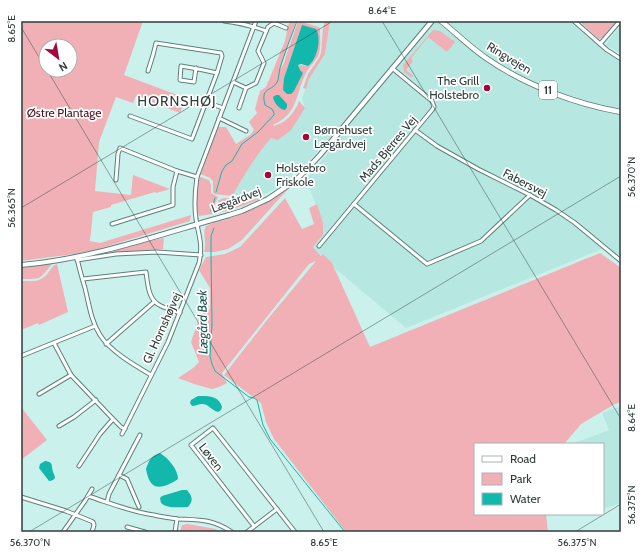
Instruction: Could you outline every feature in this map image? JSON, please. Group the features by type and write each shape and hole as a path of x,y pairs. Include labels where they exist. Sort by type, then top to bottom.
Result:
{"main road":[{"name":"Ringvejen","path":"441,21 485,57 523,79 577,101 621,112"}],"street":[{"path":"224,21 234,22 266,31"},
{"name":"Gl. Hornshøjvej","path":"122,434 168,342 196,272 201,242 195,206 197,178 256,21"},
{"name":"Lægårdvej","path":"21,265 77,259 242,211 268,199 296,180 320,155 432,21"},
{"path":"574,21 600,44 621,59"},
{"path":"600,44 620,21"},
{"path":"239,108 246,88 256,83 264,62 258,52 268,27 274,23 286,28"},
{"path":"130,116 192,138 222,56 221,53 156,43 148,71"},
{"path":"196,68 194,82 180,80 181,66 196,68 207,70 217,73"},
{"name":"Mads Bjerres Vej","path":"319,246 434,107 432,101 392,68"},
{"path":"233,82 246,88"},
{"path":"206,102 223,108"},
{"path":"219,118 246,131"},
{"name":"Fabersvej","path":"415,130 437,146 556,210 575,223 621,261"},
{"path":"116,180 118,154 120,148 197,178"},
{"path":"112,224 173,205 173,187 177,171"},
{"path":"354,204 427,264 480,241 530,195"},
{"path":"151,375 116,352 106,344 100,336 92,318 77,259 106,255 157,252 200,255"},
{"path":"83,279 146,272 150,294 154,302 180,313"},
{"path":"106,344 154,302"},
{"path":"21,356 95,326"},
{"path":"54,343 71,375 113,419 125,429"},
{"path":"39,394 71,375"},
{"path":"59,426 74,417 96,400"},
{"path":"79,466 100,434 113,419"},
{"name":"Løven","path":"254,526 191,445 213,428 295,532"},
{"path":"107,502 109,494 140,435"},
{"path":"119,475 127,479 139,506"},
{"path":"63,532 76,515 92,489"},
{"path":"88,496 130,510 153,515 212,522 232,532"},
{"path":"21,497 66,511 94,522 92,532"},
{"path":"247,532 277,509"},
{"path":"175,532 177,519"},
{"path":"127,527 135,531 145,532"}],"shaded area":[{"path":"330,21 569,21 607,53 621,62 621,256 602,249 406,328 331,265 313,247 323,235 323,223 306,179 338,141 332,135 306,164 278,187 267,193 248,197 232,196 261,149 271,138 305,108 302,99 309,79 325,54"},
{"path":"621,26 621,54 606,45"},
{"path":"621,406 621,503 604,509 604,443 575,443 609,430 602,413"}],"green space":[{"name":"Østre Plantage","path":"21,21 143,21 124,75 186,97 180,113 136,96 133,103 116,97 99,142 95,191 131,195 133,175 170,189 111,205 111,207 93,212 90,241 100,243 191,215 190,221 98,249 74,254 21,261"},
{"path":"290,21 296,21 280,70 284,63 298,21 319,27 320,51 318,57 306,72 295,104 287,116 273,126 286,120 295,110 299,101 305,108 291,130 278,140 271,138 265,145 232,196 214,194 213,181 201,174 218,127 226,127 236,144 250,135 254,130 249,122 257,113 255,109 260,91 266,87 285,41","holes":["302,25 308,66 299,65 300,70 284,78"]},
{"path":"325,21 330,21 325,54 309,79 306,89 303,88 308,74 321,53"},
{"path":"579,21 617,21 603,37 599,39"},
{"path":"433,30 440,31 455,42 447,52 428,37 411,58 413,61 406,70 413,76 412,78 404,72 403,65"},
{"path":"200,177 209,180 211,185 211,193 218,197 215,204 215,212 219,200 224,198 246,200 262,198 231,210 199,216 196,196"},
{"path":"287,188 288,189 242,240 228,249 215,252 204,252 206,226 253,209"},
{"path":"285,198 302,229 314,224 309,208 317,204 323,223 323,235 313,247 321,256 323,254 332,263 370,347 600,253 621,268 621,402 581,424 565,443 474,443 474,515 546,515 548,532 346,532 274,439 266,422 261,403 224,375 316,261 309,264 222,373 227,383 212,389 178,378 199,362 191,342 200,315 210,309 210,288 199,270 206,257 225,254 240,247"},
{"path":"164,238 163,249 107,253 144,242"},
{"path":"53,263 43,275 38,278 21,279 21,268"},
{"path":"57,264 68,312 39,325 38,323 21,330 21,281 39,280"},
{"path":"21,407 47,440 21,460"},
{"path":"187,524 216,529 219,532 180,532 182,525"}],"water":[{"path":"302,25 316,29 319,38 318,49 314,59 308,66 301,64 298,65 303,73 294,91 291,94 287,94 283,90 284,78"},
{"path":"279,95 287,104 285,110 279,107 276,103 273,97"},
{"path":"198,396 209,396 215,398 222,407 221,410 218,412 204,404 192,406 190,403 191,400"},
{"path":"160,453 172,464 178,475 178,479 165,486 158,487 152,484 146,469 151,459"},
{"path":"45,461 51,463 55,476 53,480 50,481 39,468 40,464"},
{"path":"187,490 191,496 192,500 188,507 170,507 161,503 160,498 162,496"}],"waterway":[{"name":"Lægård Bæk","path":"216,192 222,171 226,165 232,161 242,144 258,132 274,115 272,109 265,105 264,94 273,87 278,80 280,68 297,21"},
{"name":"Lægård Bæk","path":"211,211 215,198"},
{"name":"Lægård Bæk","path":"214,228 211,236 212,325 210,356 215,371 249,397 257,400 263,425 270,439 345,532"}],"place":[{"name":"The Grill Holstebro","path":"487,88"},
{"name":"Børnehuset Lægårdvej","path":"306,137"},
{"name":"Holstebro Friskole","path":"268,175"}],"district":[{"name":"HORNSHØJ","path":"177,101"}]}
